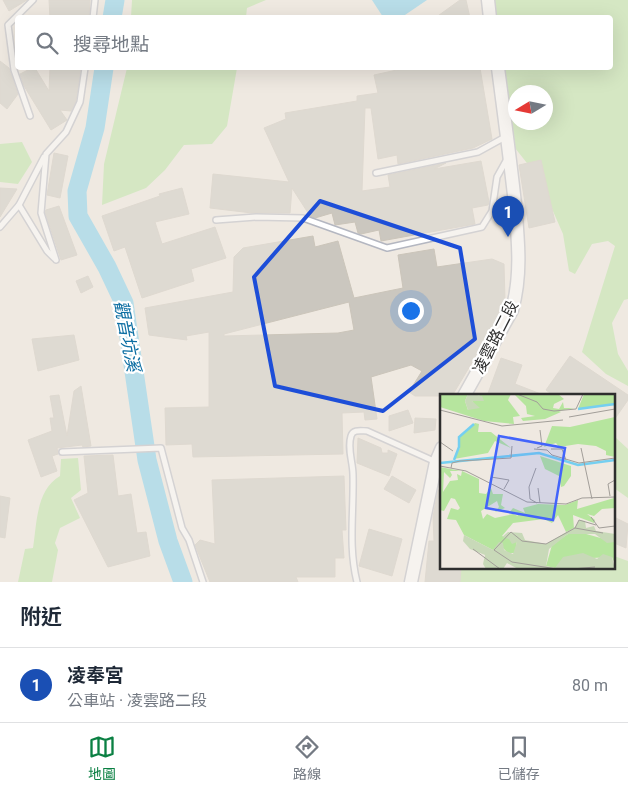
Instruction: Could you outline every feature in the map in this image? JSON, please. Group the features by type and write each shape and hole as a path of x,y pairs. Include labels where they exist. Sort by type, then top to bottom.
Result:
{"street":[{"path":"488,0 490,15"},
{"name":"凌雲路二段","path":"465,394 512,310 516,296 519,247 510,154 498,70"},
{"path":"411,582 436,462 440,453"}],"lane":[{"path":"18,15 33,0"},
{"path":"93,15 95,0"},
{"path":"15,18 8,25 14,70 30,116"},
{"path":"0,227 19,205 46,154 66,132 80,102 85,70"},
{"path":"376,173 478,152 507,136"},
{"path":"19,205 46,251 56,260 41,213 46,154"},
{"path":"216,220 256,217 303,218 387,248 425,240 482,227 492,211 497,177 510,154"},
{"path":"357,582 352,560 353,472 350,437 353,432 357,430 367,431 436,462"},
{"path":"62,452 161,448 182,528 189,540 203,582"}],"highlighted area":[{"path":"320,201 460,248 475,339 383,411 275,386 254,277"}],"green space":[{"path":"132,0 266,0 247,8 246,15 131,15"},
{"path":"493,0 628,0 628,299 624,300 612,323 618,354 628,371 628,386 606,374 582,352 615,246 608,241 592,244 575,274 569,271 563,234 538,177 515,148 512,130 553,130 553,85 508,85 508,101 503,70 613,70 613,15 496,15"},
{"path":"127,70 237,70 227,126 212,144 184,145 165,170 146,188 102,205 104,164"},
{"path":"22,142 32,162 18,184 0,182 0,144"},
{"path":"616,438 628,449 628,498 616,489"},
{"path":"78,458 81,490 71,498 80,518 60,528 55,543 58,550 52,582 18,582 25,549 33,548 42,498 52,482 60,476 61,459"},
{"path":"616,557 628,561 628,582 458,582 457,570 616,570"}],"water":[{"path":"372,0 427,0 405,15 382,15"}],"building":[{"path":"3,0 27,0 9,11"},
{"path":"49,0 90,0 89,15 50,15"},
{"path":"460,0 466,0 469,15 439,15"},
{"path":"0,61 9,68 18,94 7,109 0,103"},
{"path":"28,70 36,70 49,91 50,70 81,70 76,101 71,111 60,110 67,120 51,130 24,86 20,74"},
{"path":"397,70 480,70 492,139 473,148 398,164 397,155 378,159 371,108 365,108 362,191 390,187 388,175 446,163 434,169 481,161 489,202 488,205 472,208 475,224 381,241 379,230 361,234 358,233 355,222 335,225 332,213 315,218 310,216 292,188 290,213 252,213 210,208 213,174 289,182 264,128 286,119 285,113 357,101 357,96 378,93 374,75"},
{"path":"54,153 68,156 60,198 47,195"},
{"path":"541,160 555,222 529,228 519,165"},
{"path":"0,188 17,189 0,217"},
{"path":"182,188 189,214 155,222 162,244 215,227 226,258 191,269 194,281 142,298 125,247 114,251 102,216 160,196 159,194"},
{"path":"59,206 77,255 61,260 45,212"},
{"path":"313,236 315,247 338,241 354,298 403,288 398,255 434,249 437,267 492,259 504,264 505,300 495,324 453,394 415,396 409,392 422,371 411,365 371,377 377,419 365,420 364,412 342,413 343,454 193,457 192,444 166,445 165,408 209,407 209,332 186,336 187,340 149,335 145,308 233,292 234,257 243,248","holes":["349,302 354,330 338,333 224,336 224,334"]},
{"path":"88,276 93,287 81,293 76,281"},
{"path":"74,335 79,360 38,371 32,339"},
{"path":"570,356 628,395 628,400 616,417 616,394 551,394 546,390"},
{"path":"501,358 522,365 515,384 541,394 488,394"},
{"path":"81,386 91,446 83,447 82,445 57,448 58,454 52,456 57,471 41,477 28,440 52,431 50,418 54,418 50,396 59,395 67,436 74,391"},
{"path":"408,410 413,423 389,431 389,416"},
{"path":"415,418 436,419 435,430 414,433"},
{"path":"358,438 381,448 382,453 388,453 388,450 397,454 389,476 357,463"},
{"path":"113,455 118,496 131,494 137,533 146,532 150,556 108,567 74,500 88,493 84,456"},
{"path":"344,476 346,530 342,530 344,558 335,558 335,577 296,577 298,582 210,582 195,545 200,540 215,544 212,480"},
{"path":"392,476 416,490 409,503 384,489"},
{"path":"438,490 440,490 440,570 461,570 460,582 425,582 429,541 434,541 433,517"},
{"path":"0,496 10,498 5,538 0,537"},
{"path":"616,518 628,524 626,548 616,544"},
{"path":"369,529 402,539 392,576 359,566"}],"waterway":[{"name":"觀音坑溪","path":"112,15 115,0"},
{"name":"觀音坑溪","path":"104,70 95,128 77,191 78,216 107,267 124,303 147,460 168,541 183,582"}],"place":[{"name":"凌奉宮","path":"508,237"}]}
